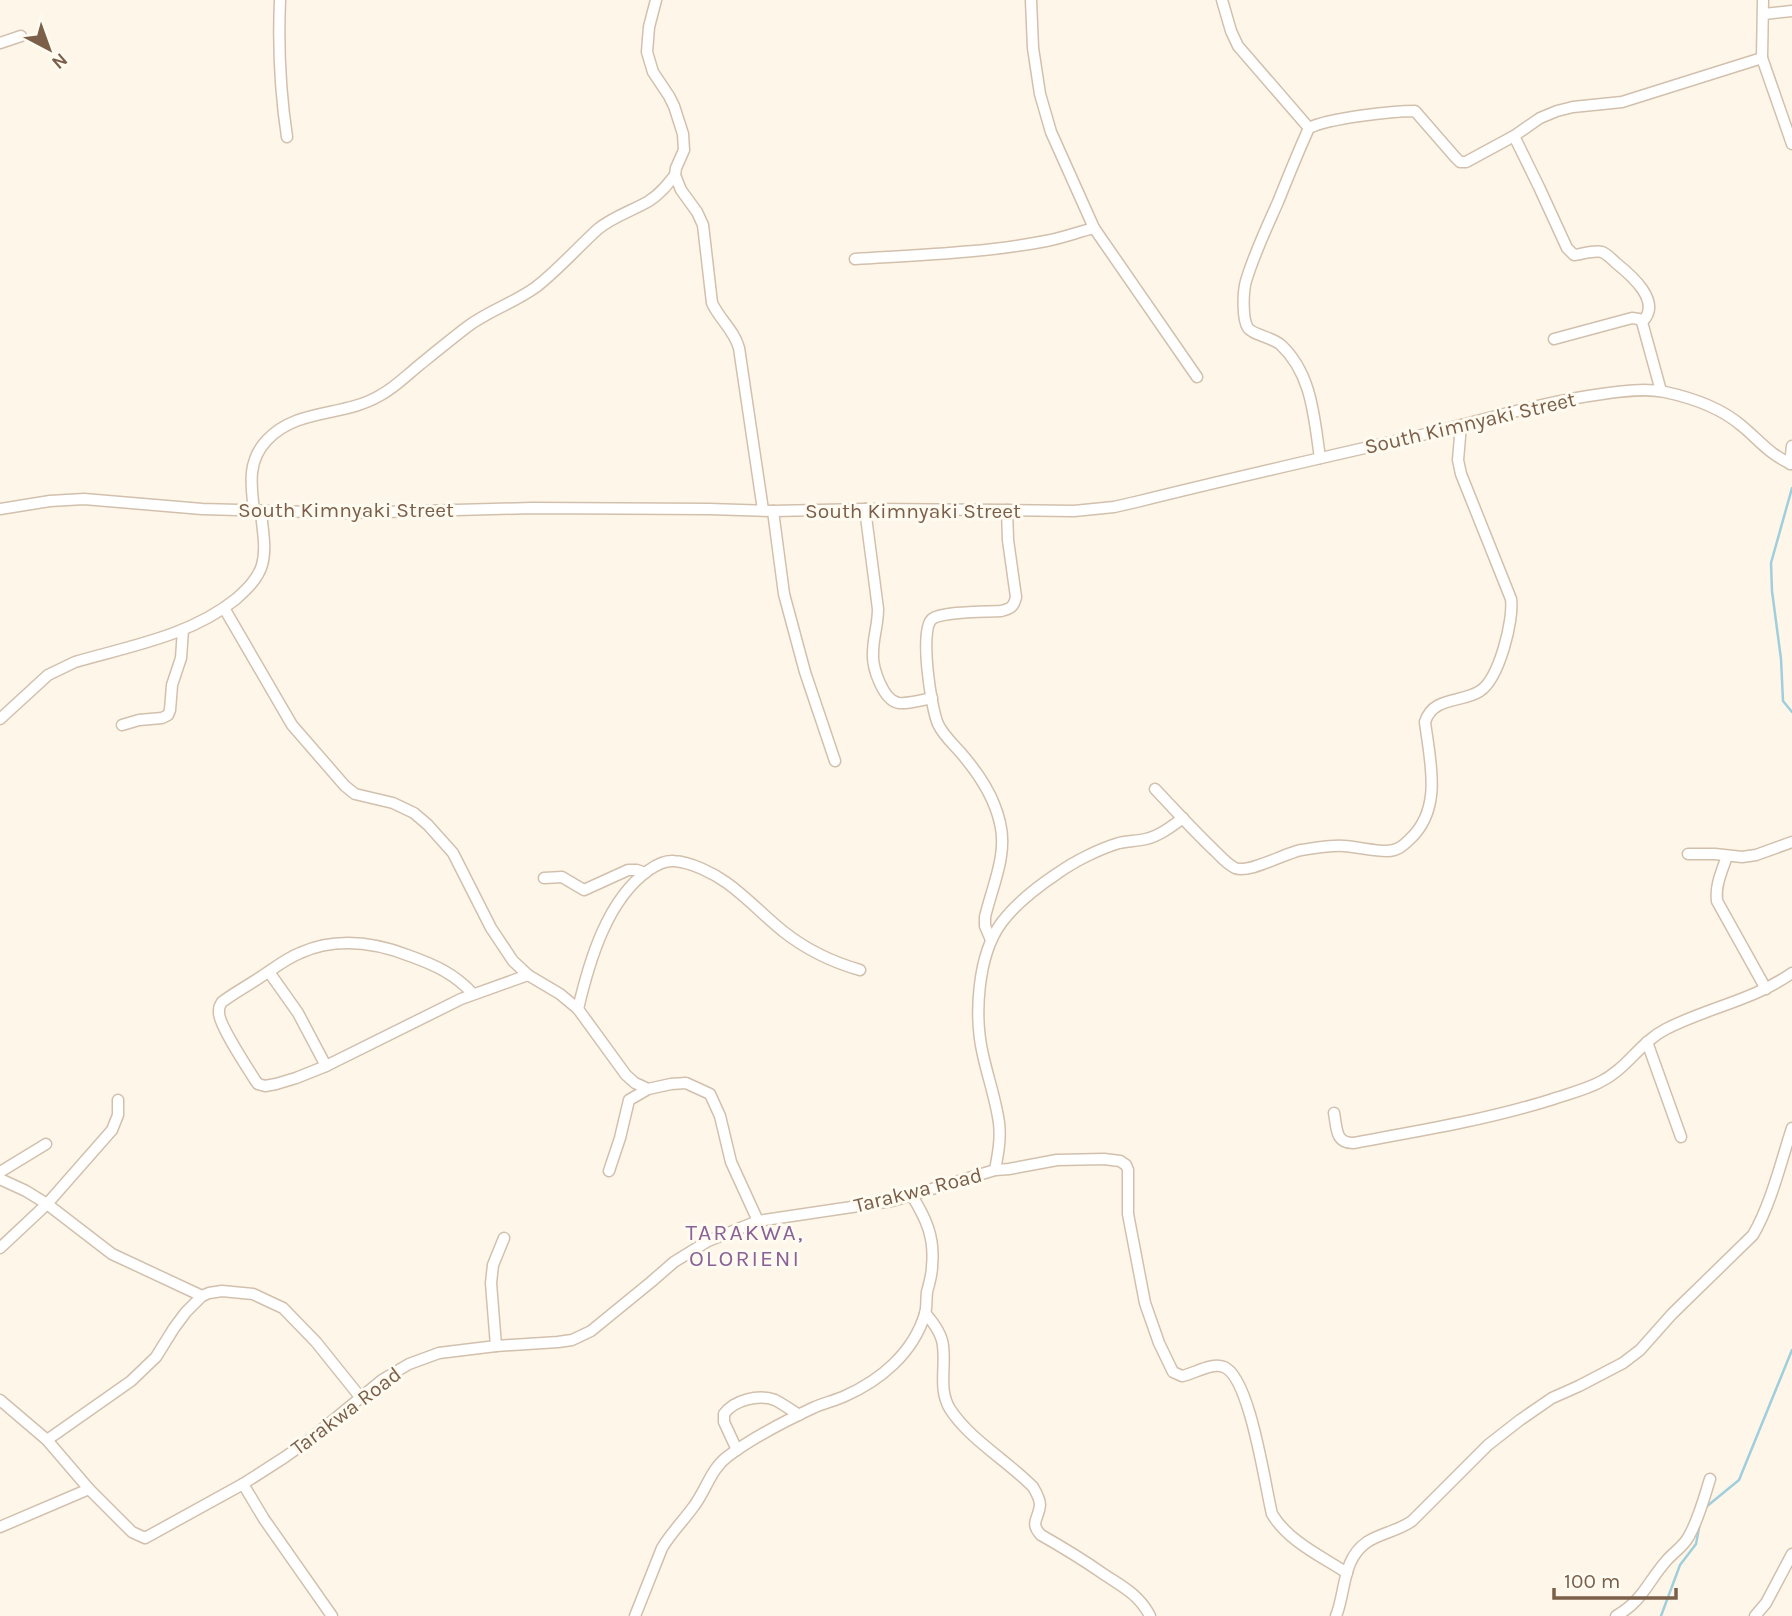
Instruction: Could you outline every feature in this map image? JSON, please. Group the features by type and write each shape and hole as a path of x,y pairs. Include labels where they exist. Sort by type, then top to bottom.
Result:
{"street":[{"path":"280,0 281,100 287,137"},
{"path":"0,719 59,668 183,630 225,608 256,579 262,566 264,549 251,485 251,470 261,446 290,422 364,403 390,390 471,324 536,287 615,217 650,201 664,188 675,175 684,150 683,134 674,106 653,72 647,52 649,27 656,0"},
{"path":"1031,0 1033,48 1040,94 1051,132 1094,228 1198,377"},
{"path":"1222,0 1238,46 1309,128"},
{"path":"1763,0 1762,58 1792,144"},
{"path":"1763,14 1792,11"},
{"path":"0,43 21,36"},
{"path":"1320,457 1308,387 1299,366 1277,342 1248,328 1244,302 1245,283 1257,250 1309,128 1325,122 1415,111 1460,162 1466,162 1556,111 1622,102 1762,58"},
{"path":"1514,136 1569,252 1574,255 1602,252 1624,269 1641,286 1647,297 1648,312 1642,322"},
{"path":"675,175 703,225 712,303 736,337 740,348 784,594 805,672 835,761"},
{"path":"855,259 1011,246 1047,241 1094,228"},
{"path":"1554,339 1639,318 1661,391"},
{"name":"South Kimnyaki Street","path":"0,509 83,499 202,509 348,513 532,508 1073,512 1114,507 1569,398 1629,391 1661,391 1714,407 1742,426 1769,452 1791,464"},
{"path":"1155,789 1195,833 1239,870 1291,852 1318,847 1343,846 1390,851 1401,847 1414,835 1424,820 1432,799 1433,775 1425,722 1427,715 1439,704 1476,694 1490,682 1497,670 1513,610 1461,474 1458,460 1461,425"},
{"path":"1791,464 1792,446"},
{"path":"865,509 878,609 873,653 876,670 886,695 897,703 932,698"},
{"path":"991,940 985,926 985,917 1002,851 1001,824 987,788 977,772 938,724 925,639 927,627 933,619 944,614 1001,611 1009,609 1015,603 1007,510"},
{"path":"225,608 292,725 345,786 355,794 393,803 414,813 441,838 453,853 500,943 513,961 528,975 560,994 578,1009 626,1074 635,1083 648,1089"},
{"path":"122,725 168,715 172,685 181,658 183,630"},
{"path":"995,1170 1000,1140 999,1121 982,1052 978,1021 979,992 991,940 1014,907 1060,871 1104,848 1157,835 1182,818"},
{"path":"1688,854 1742,857 1756,855 1792,842"},
{"path":"1727,856 1718,883 1717,901 1766,989"},
{"path":"578,1009 588,968 613,909 623,894 645,873 656,865 673,861 704,870 727,883 786,933 815,952 832,962 860,970"},
{"path":"544,878 562,877 584,890 628,870 645,873"},
{"path":"473,994 456,977 440,968 385,947 340,942 300,953 222,1002 219,1016 255,1080 265,1086 326,1066 473,994 528,975"},
{"path":"269,972 298,1013 326,1066"},
{"path":"1334,1113 1341,1140 1353,1143 1510,1112 1600,1082 1622,1069 1647,1042 1666,1029 1766,989 1792,973"},
{"path":"1647,1042 1681,1137"},
{"path":"609,1171 629,1100 648,1089 686,1083 710,1094 720,1116 731,1162 758,1221"},
{"path":"0,1248 47,1204 112,1130 118,1115 118,1100"},
{"path":"1336,1616 1347,1573 1354,1554 1360,1548 1376,1537 1412,1521 1488,1445 1520,1420 1552,1398 1623,1363 1640,1350 1672,1314 1753,1235 1764,1213 1792,1128"},
{"path":"0,1172 46,1144"},
{"name":"Tarakwa Road","path":"0,1400 47,1440 89,1489 132,1532 145,1538 243,1484 309,1440 382,1380 409,1364 439,1353 572,1340 583,1335 688,1252 758,1221 912,1196 995,1170 1058,1160 1120,1161 1128,1170 1130,1231 1145,1303 1173,1372 1182,1376 1218,1366 1231,1372 1247,1403 1272,1514 1283,1529 1347,1573"},
{"path":"0,1179 47,1204 112,1254 202,1296"},
{"path":"635,1616 662,1548 696,1504 718,1465 737,1450 799,1415 846,1396 879,1378 913,1340 925,1313 932,1249 928,1223 912,1196"},
{"path":"496,1346 491,1283 493,1265 504,1238"},
{"path":"47,1440 131,1381 156,1357 186,1312 202,1296 222,1291 253,1294 283,1308 316,1342 361,1398"},
{"path":"925,1313 933,1322 943,1345 944,1395 950,1409 977,1438 1033,1487 1040,1505 1035,1525 1037,1530 1128,1589 1141,1600 1150,1616"},
{"path":"737,1450 724,1422 724,1415 732,1405 764,1398 776,1401 799,1415"},
{"path":"1616,1616 1633,1605 1669,1557 1687,1540 1710,1479"},
{"path":"243,1484 264,1519 332,1616"},
{"path":"0,1527 89,1489"},
{"path":"1755,1616 1766,1603 1792,1554"}],"waterway":[{"path":"1792,488 1771,563 1783,701 1792,712"},
{"path":"1706,1507 1739,1480 1792,1350"},
{"path":"1661,1616 1680,1565 1696,1544 1700,1523"}],"district":[{"name":"TARAKWA, OLORIENI","path":"745,1245"}]}
